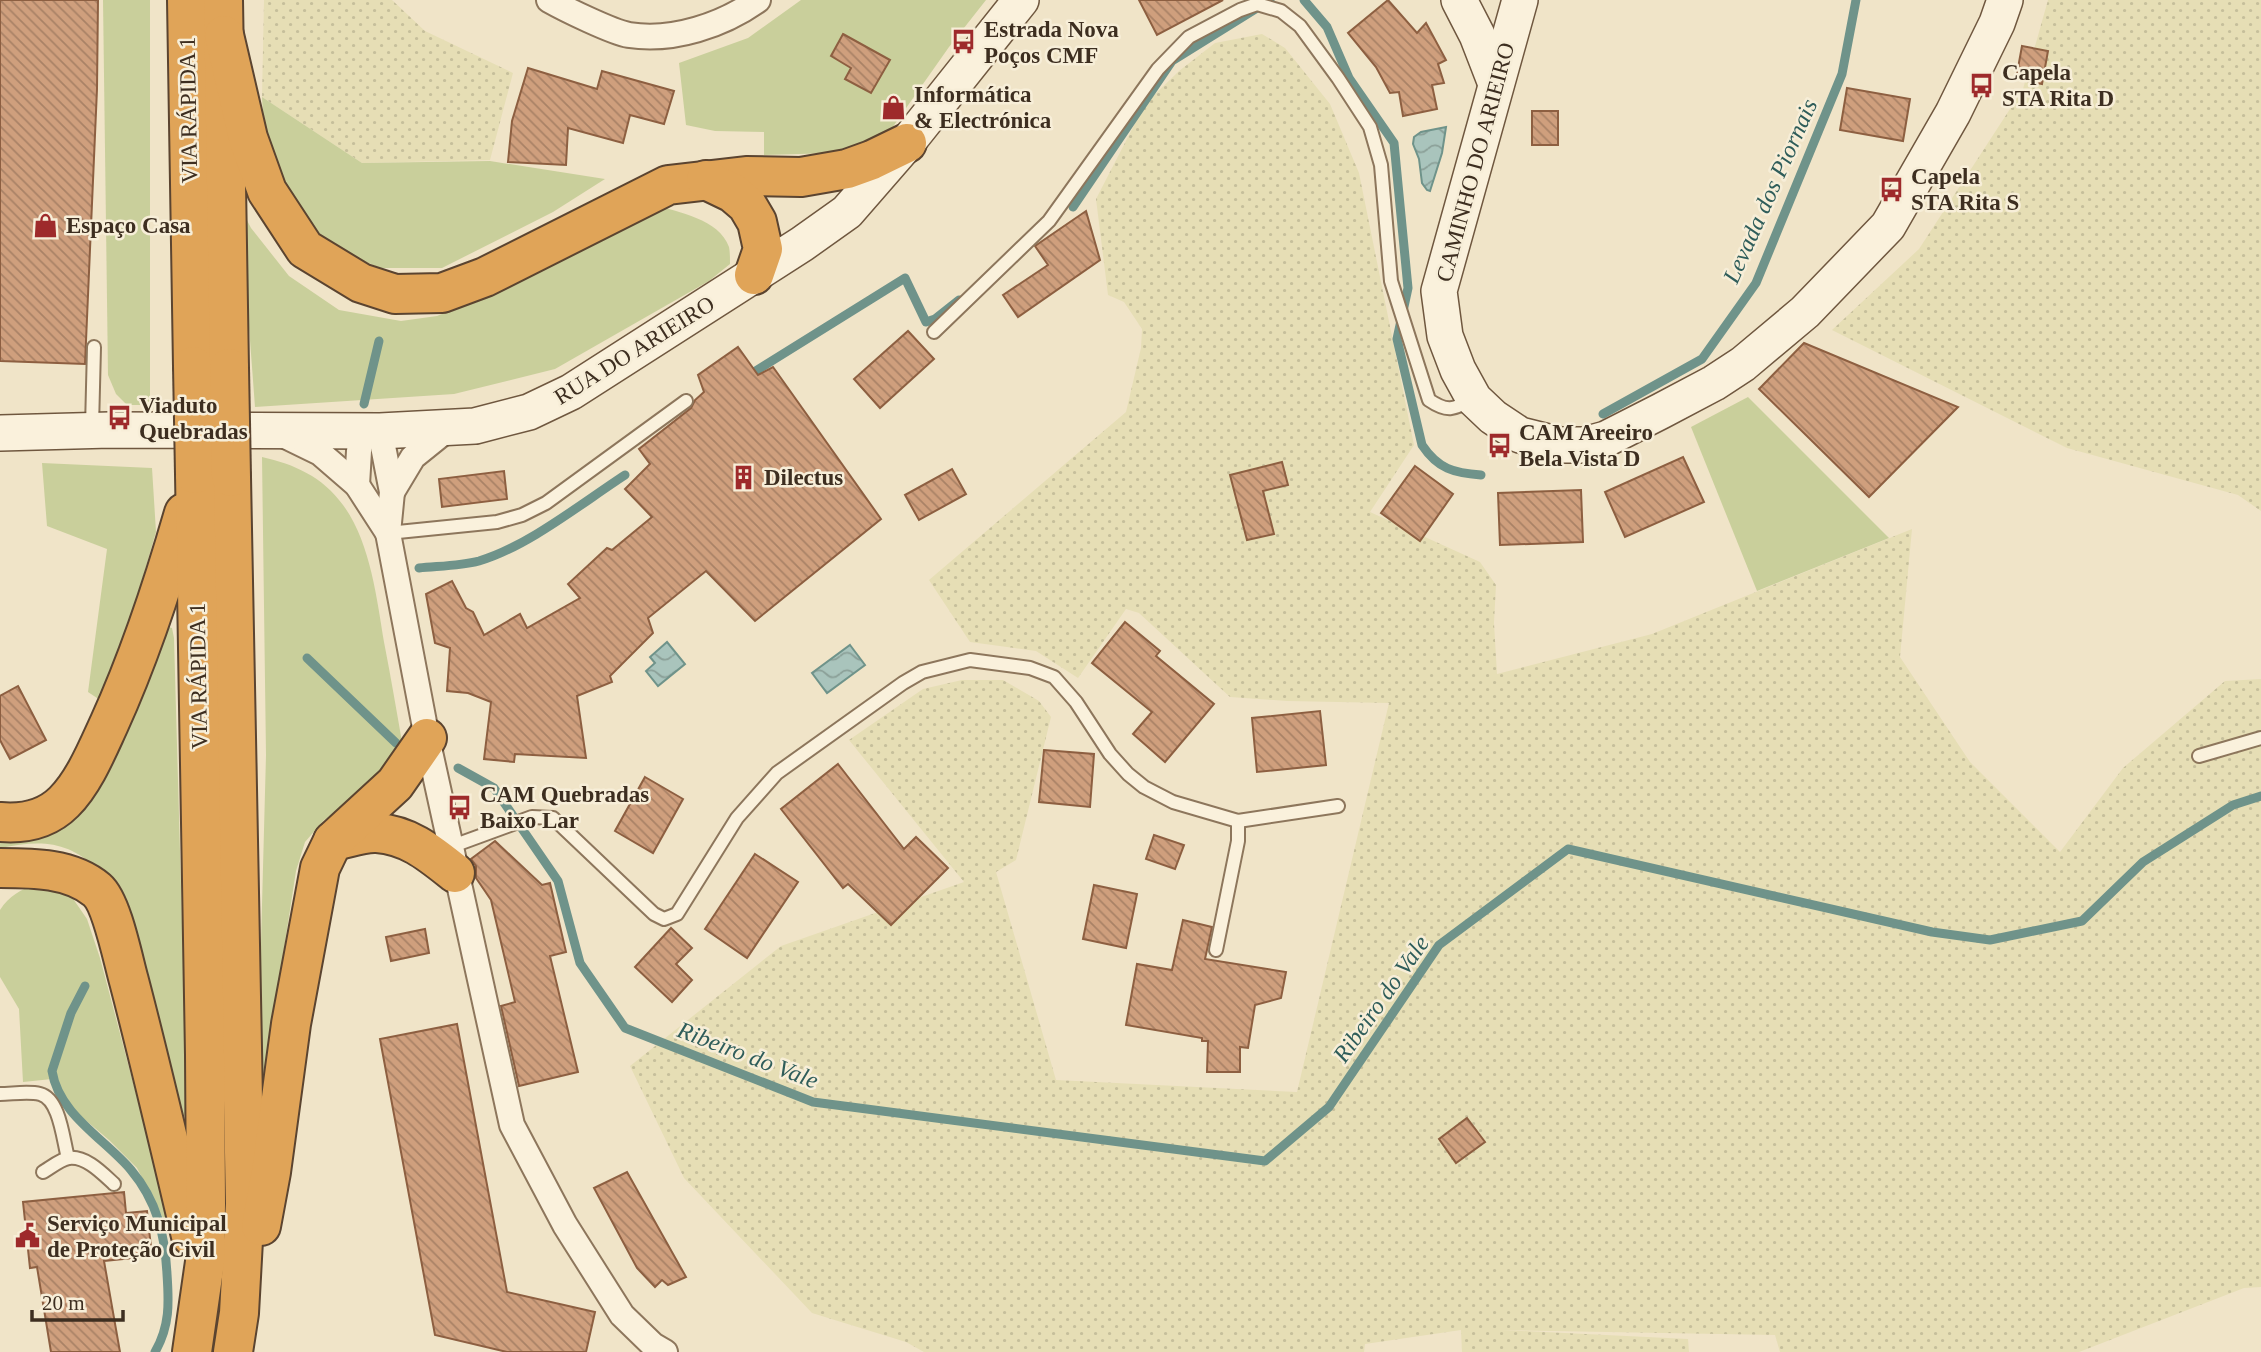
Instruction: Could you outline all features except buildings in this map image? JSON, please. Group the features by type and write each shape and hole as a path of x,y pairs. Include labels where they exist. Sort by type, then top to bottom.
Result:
{"highway":[{"name":"VIA RÁPIDA 1","path":"187,0 211,367 213,475 245,1204 239,1312 233,1352"},
{"name":"VIA RÁPIDA 1","path":"211,367 223,17"},
{"path":"223,17 248,138 267,191 305,249 361,283 395,294 442,293 485,277 668,186 746,176 801,177 847,169 907,143"},
{"path":"706,180 733,193 747,205 757,222 763,249 754,275"},
{"name":"VIA RÁPIDA 1","path":"192,1352 205,1262 205,1055 213,475"},
{"path":"0,822 29,822 41,817 62,805 80,779 131,675 162,590 213,475"},
{"path":"239,1312 266,1206 291,1024 320,868 333,841 395,785 427,738"},
{"path":"333,841 375,833 408,841 453,860"},
{"path":"10,876 57,871 100,892 112,918 194,1246 200,1307"}],"street":[{"path":"550,0 627,35 652,36 707,27 742,11 758,0"},
{"name":"RUA DO ARIEIRO","path":"0,433 372,431 449,428 475,426 529,412 571,392 847,212 907,143 1021,0"},
{"path":"1459,0 1477,35 1496,84"},
{"name":"CAMINHO DO ARIEIRO","path":"1520,0 1439,291 1445,336 1458,370 1474,399 1493,418 1520,435 1560,445 1584,445 1606,439 1714,383 1743,364 1805,312 1888,226 1953,113 1997,23 2005,0"},
{"path":"392,492 413,457 449,428"},
{"path":"358,485 359,451 372,431"},
{"path":"372,431 392,492 388,533 427,738 512,1125 565,1225 622,1315 653,1345 665,1352"},
{"path":"275,432 320,453 358,485 388,533"}],"lane":[{"path":"934,332 1049,221 1158,69 1189,37 1257,4 1281,11 1300,26 1370,127 1381,165 1391,281 1429,400 1442,409 1456,408 1474,399"},
{"path":"92,432 94,347"},
{"path":"388,533 496,522 522,515 546,503 686,401"},
{"path":"453,860 532,817 553,818 654,914 664,919 677,914 737,818 777,773 903,683 922,672 970,660 1030,668 1054,677 1076,702 1110,754 1144,787 1173,802 1238,821 1338,806"},
{"path":"2199,756 2261,738"},
{"path":"1216,950 1238,841 1238,821"},
{"path":"0,1094 39,1093 51,1100 56,1107 68,1158"},
{"path":"43,1172 68,1158 83,1160 114,1184"}],"shaded area":[{"path":"264,0 392,0 425,31 513,73 490,160 362,163 262,97"},
{"path":"2048,0 2261,0 2261,511 2238,495 2067,448 1832,330 1919,249 2023,89"},
{"path":"1262,34 1285,48 1330,104 1359,173 1414,445 1370,512 1480,562 1496,585 1494,623 1497,674 1652,634 1912,529 1900,657 1970,762 2060,852 2123,768 2225,681 2261,679 2261,1287 2244,1288 2079,1352 1780,1352 1775,1335 1501,1330 1688,1339 1689,1352 1462,1352 1461,1330 1365,1344 1364,1352 924,1352 906,1342 812,1313 684,1178 630,1066 781,946 964,882 849,740 923,689 962,680 1003,680 1039,701 1051,717 1016,860 996,872 1056,1080 1297,1092 1389,703 1230,697 1139,613 1126,609 1078,678 1036,651 970,642 929,580 1126,412 1141,348 1142,329 1124,302 1108,295 1096,199 1145,104 1179,71 1215,43"}],"green space":[{"path":"103,0 150,0 150,405 127,405 116,394 108,375"},
{"path":"801,0 986,0 885,138 835,153 764,155 764,132 715,131 686,125 679,63 748,38"},
{"path":"262,97 362,163 490,161 605,179 553,212 442,268 380,268 334,248 296,213 265,152"},
{"path":"654,205 707,223 724,237 729,247 730,264 709,281 555,369 454,394 255,407 240,207 251,228 289,276 339,310 401,321 437,316 471,302"},
{"path":"1748,397 1889,538 1757,591 1691,427"},
{"path":"262,457 296,468 317,479 335,495 352,519 371,571 403,748 353,801 324,820 305,842 296,871 256,1130 266,755"},
{"path":"42,463 152,468 156,532 106,704 88,692 107,549 47,526"},
{"path":"168,627 172,628 174,638 187,1100 186,1115 178,1119 98,870 76,853 53,845 28,844 0,848 0,839 16,839"},
{"path":"37,884 67,890 87,919 100,958 170,1222 166,1224 137,1168 76,1112 52,1079 23,1082 19,1009 0,977 0,910 16,894"}],"water":[{"path":"1446,127 1442,153 1430,191 1422,183 1419,159 1413,144 1414,137 1421,132"},
{"path":"667,642 685,664 658,686 646,671 655,663 650,657"},
{"path":"850,645 865,665 827,693 812,673"}],"waterway":[{"name":"Levada dos Piornais","path":"1073,207 1172,61 1270,0"},
{"name":"Levada dos Piornais","path":"1304,0 1327,27 1349,78 1394,143 1408,288 1397,339 1422,445 1441,465 1463,473 1481,475"},
{"name":"Levada dos Piornais","path":"1603,414 1702,359 1756,283 1842,74 1856,0"},
{"name":"Levada dos Piornais","path":"746,377 905,278 926,322 935,319 959,300"},
{"path":"364,404 379,341"},
{"name":"Levada dos Piornais","path":"419,568 472,563 516,546 625,475"},
{"path":"307,658 396,743"},
{"name":"Ribeiro do Vale","path":"458,768 494,788 558,881 580,963 625,1028 813,1102 1265,1161 1329,1107 1439,945 1568,849 1932,932 1990,940 2082,921 2143,862 2233,805 2261,796"},
{"name":"Levada dos Piornais","path":"85,986 71,1013 52,1071 56,1087 64,1101 84,1125 131,1170 147,1194 158,1219 166,1260 168,1305 166,1324 155,1352"}],"place":[{"name":"Estrada Nova Poços CMF","path":"964,42"},
{"name":"Capela STA Rita D","path":"1982,85"},
{"name":"Informática & Electrónica","path":"894,107"},
{"name":"Capela STA Rita S","path":"1891,189"},
{"name":"Espaço Casa","path":"46,225"},
{"name":"Viaduto Quebradas","path":"119,418"},
{"name":"CAM Areeiro Bela Vista D","path":"1499,445"},
{"name":"Dilectus","path":"744,477"},
{"name":"CAM Quebradas Baixo Lar","path":"460,807"},
{"name":"Serviço Municipal de Proteção Civil","path":"27,1236"}]}
